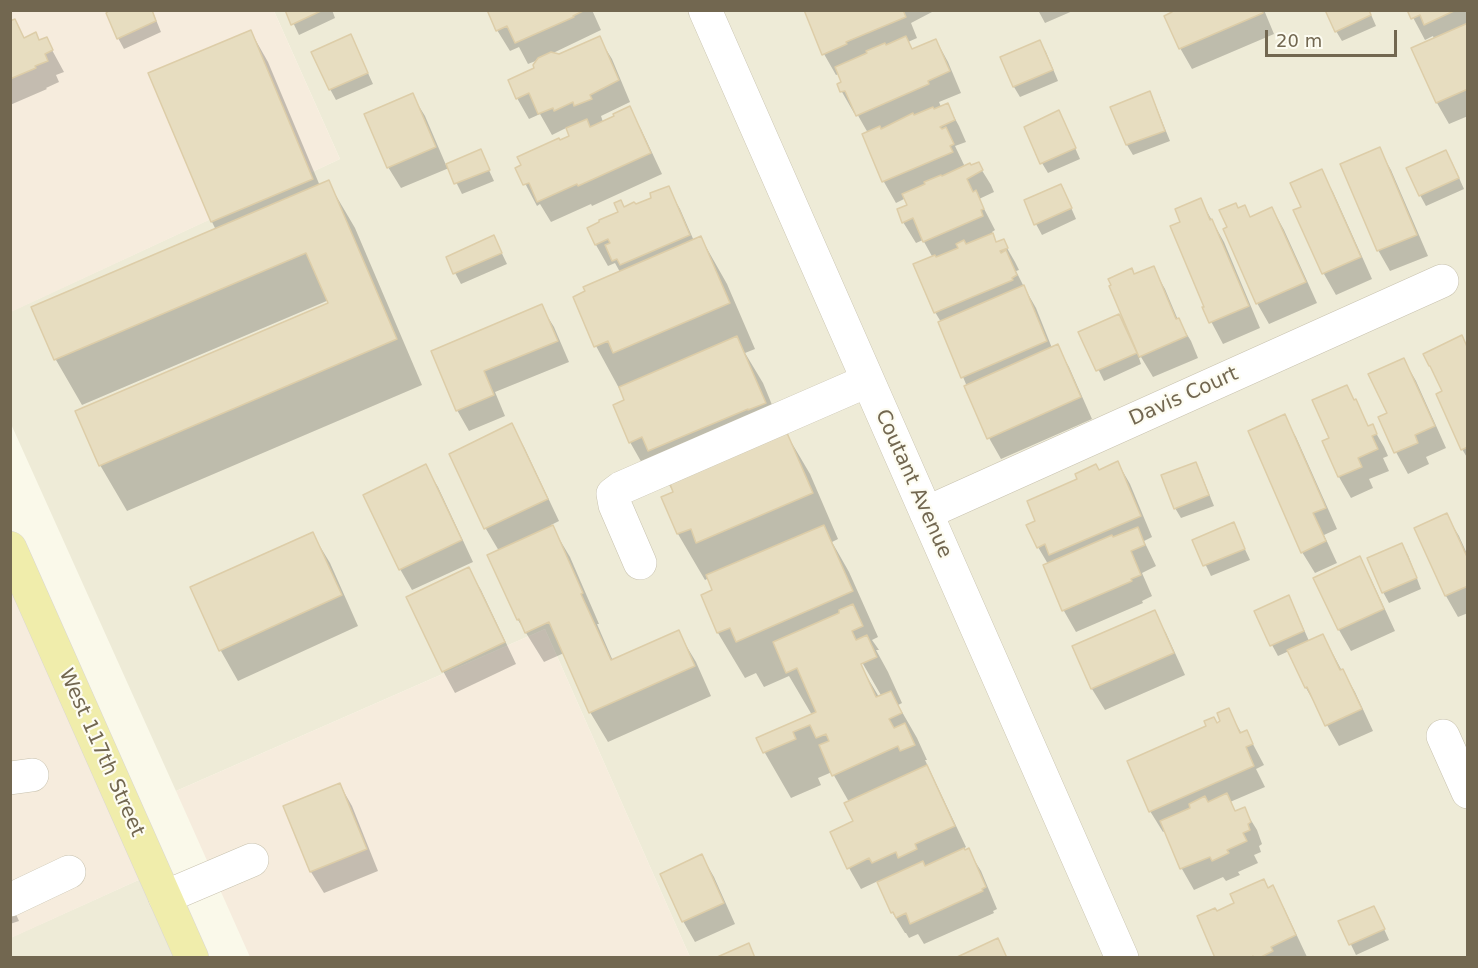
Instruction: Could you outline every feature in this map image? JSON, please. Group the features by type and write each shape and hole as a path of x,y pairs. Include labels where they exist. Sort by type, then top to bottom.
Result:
{"main road":[{"name":"West 117th Street","path":"10,548 192,957"}],"street":[{"name":"Coutant Avenue","path":"705,10 1122,957"},
{"name":"Davis Court","path":"927,513 1442,281"},
{"path":"640,563 615,505 613,494 621,488 867,381"},
{"path":"1443,736 1467,792"},
{"path":"165,897 252,860"},
{"path":"10,900 69,872"}],"shaded area":[{"path":"10,11 274,11 340,159 11,312"},
{"path":"274,11 1467,11 1467,957 690,957 545,629 176,791 11,424 10,312 340,159"},
{"path":"10,548 154,873 11,938 10,938"},
{"path":"545,629 690,957 250,957 176,791"},
{"path":"154,873 192,957 11,957 10,938"}],"building":[{"path":"110,10 152,10 156,21 117,39 106,13"},
{"path":"285,10 323,10 291,25"},
{"path":"487,10 585,10 515,43 507,26 496,31"},
{"path":"804,10 903,10 906,17 846,42 847,44 822,55"},
{"path":"1172,10 1262,10 1263,13 1179,49 1164,16"},
{"path":"1325,10 1369,10 1371,15 1335,32"},
{"path":"1407,10 1456,10 1424,25 1420,15 1411,19"},
{"path":"15,19 24,38 36,32 39,40 47,37 53,50 45,54 48,61 10,79 10,21"},
{"path":"1468,23 1468,89 1436,103 1411,48"},
{"path":"251,30 313,179 211,222 148,73"},
{"path":"351,34 368,73 329,90 311,52"},
{"path":"600,36 619,80 590,95 592,99 574,106 573,102 554,111 553,108 538,114 529,93 516,99 508,80 534,68 533,65 538,58 551,52 559,54"},
{"path":"906,36 912,49 936,39 950,71 928,81 929,84 856,116 845,91 840,92 837,84 841,82 835,67 867,53 866,51"},
{"path":"1040,40 1053,70 1013,87 1000,57"},
{"path":"1150,91 1165,131 1126,145 1110,107"},
{"path":"413,93 436,147 387,168 364,114"},
{"path":"948,103 955,120 940,127 942,129 946,127 954,144 950,146 953,152 882,182 862,134 880,126 881,129 913,113 914,115"},
{"path":"630,106 651,153 537,202 529,183 523,185 515,168 521,165 517,157 559,138 560,140 569,136 566,128 587,119 590,127"},
{"path":"1059,110 1076,148 1040,164 1024,127"},
{"path":"1380,147 1417,235 1377,251 1340,164"},
{"path":"481,149 490,170 454,184 446,164"},
{"path":"1446,150 1459,178 1419,196 1406,168"},
{"path":"979,162 983,170 967,179 973,192 976,190 984,209 981,210 983,216 923,242 913,218 902,223 897,209 907,205 902,194 925,184 924,182 970,163 971,165"},
{"path":"1322,169 1361,257 1322,274 1293,210 1301,207 1290,183"},
{"path":"329,180 397,339 99,466 75,411 328,303 306,253 54,360 31,307"},
{"path":"1061,184 1072,208 1034,225 1024,200"},
{"path":"669,186 690,235 620,265 617,259 612,261 605,245 610,243 608,239 595,245 587,228 618,212 614,203 621,200 624,207 634,202 636,204 651,198 650,193"},
{"path":"1201,198 1249,306 1209,323 1170,226 1180,222 1175,209"},
{"path":"1236,203 1238,208 1245,205 1250,217 1272,207 1306,282 1256,304 1223,229 1227,227 1219,210"},
{"path":"993,233 996,242 1004,239 1008,248 1000,251 1001,253 1006,250 1017,275 1012,278 1013,280 934,313 913,264 958,248 956,244 964,240 966,244"},
{"path":"494,235 502,253 453,274 446,257"},
{"path":"701,236 730,303 613,353 608,341 594,347 573,297 585,291 583,287"},
{"path":"1154,266 1176,319 1179,318 1187,336 1139,357 1108,279 1132,268 1134,274"},
{"path":"1024,285 1047,341 961,378 938,322"},
{"path":"542,304 558,341 484,371 494,395 456,411 431,351"},
{"path":"1119,314 1137,353 1096,371 1078,332"},
{"path":"1462,335 1468,349 1468,447 1461,450 1436,394 1442,391 1423,354"},
{"path":"737,336 766,403 648,451 642,437 629,443 613,405 624,400 619,387"},
{"path":"1058,344 1081,397 987,439 964,386"},
{"path":"1404,358 1435,426 1415,435 1418,443 1394,453 1378,417 1387,413 1368,374"},
{"path":"1347,385 1368,426 1373,424 1377,434 1372,436 1378,449 1358,458 1362,467 1338,477 1322,441 1329,438 1312,400"},
{"path":"1285,414 1326,508 1313,513 1326,541 1301,553 1248,431"},
{"path":"512,423 548,499 484,529 449,454"},
{"path":"784,426 813,493 696,543 691,529 677,534 661,497 673,492 667,476"},
{"path":"1118,461 1141,516 1049,555 1045,544 1037,548 1026,525 1035,521 1027,501 1077,479 1075,474 1096,464 1099,470"},
{"path":"1196,462 1209,495 1174,509 1161,475"},
{"path":"426,464 462,540 399,570 363,495"},
{"path":"1447,513 1468,559 1468,586 1445,596 1414,528"},
{"path":"1234,522 1245,549 1203,566 1192,540"},
{"path":"553,525 611,660 679,630 695,666 589,713 549,622 525,633 487,555"},
{"path":"824,525 853,591 736,642 730,628 717,633 701,595 712,590 706,575"},
{"path":"1138,527 1145,545 1131,551 1141,575 1062,611 1043,565 1112,535 1113,537"},
{"path":"313,532 342,595 219,651 190,587"},
{"path":"1402,543 1417,578 1382,593 1367,558"},
{"path":"1360,556 1384,609 1338,630 1313,578"},
{"path":"469,567 505,642 442,672 406,597"},
{"path":"1289,595 1304,631 1270,646 1254,611"},
{"path":"853,604 863,626 852,631 856,640 867,635 877,657 861,664 876,697 891,691 902,713 889,719 894,728 905,723 915,745 900,751 898,746 832,776 819,745 829,741 826,734 816,738 810,725 793,732 796,739 763,753 756,738 816,712 797,668 786,673 773,642 839,613 839,610"},
{"path":"1155,610 1174,653 1091,689 1072,646"},
{"path":"1323,634 1362,709 1325,726 1287,650"},
{"path":"1229,708 1240,733 1247,730 1253,744 1246,747 1254,766 1149,812 1127,761 1206,726 1204,721 1214,717 1217,723 1220,721 1217,713"},
{"path":"927,765 955,826 915,844 917,849 898,858 896,852 872,863 869,858 847,869 830,832 853,821 844,803"},
{"path":"340,783 367,849 310,872 283,806"},
{"path":"1227,793 1235,811 1245,807 1251,822 1248,824 1250,830 1243,833 1247,841 1227,850 1229,853 1212,861 1210,857 1180,869 1160,821 1190,808 1189,804 1205,796 1208,802"},
{"path":"964,848 965,850 969,848 986,887 982,889 983,891 910,924 906,913 896,918 893,912 891,913 877,882 923,861 925,866"},
{"path":"702,854 724,903 682,922 660,874"},
{"path":"1264,879 1268,888 1273,885 1296,935 1271,947 1273,951 1259,958 1253,956 1250,958 1215,958 1197,916 1215,908 1217,911 1234,903 1230,894"},
{"path":"1374,906 1385,929 1349,945 1338,921"},
{"path":"998,938 1007,958 955,958"},
{"path":"749,943 755,958 715,958"}]}
